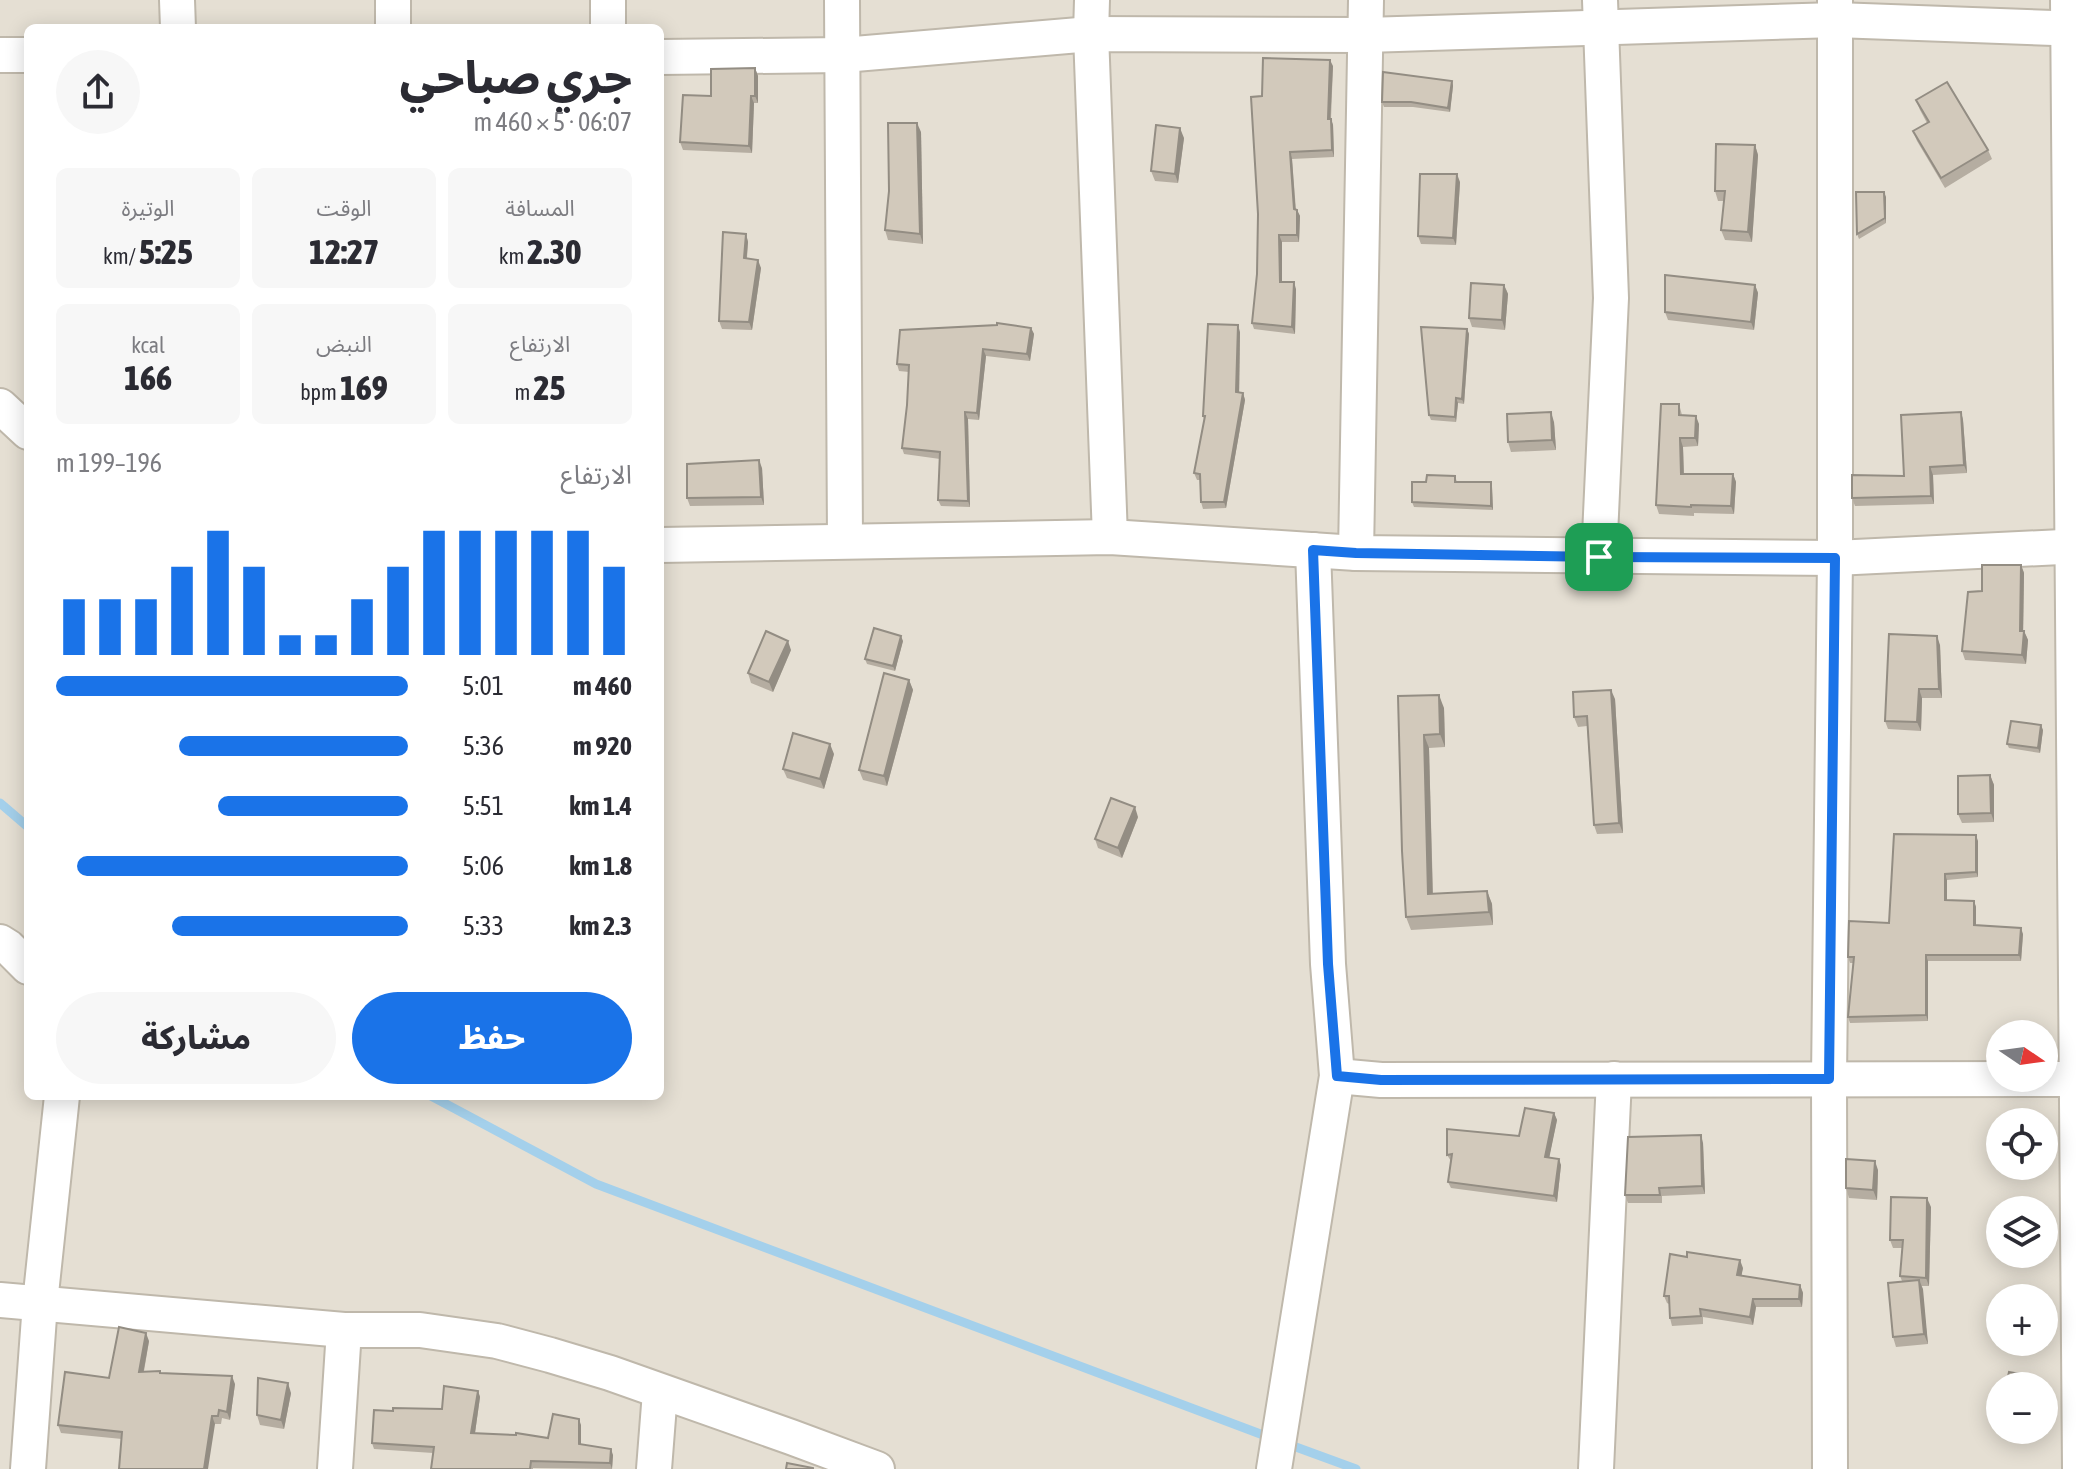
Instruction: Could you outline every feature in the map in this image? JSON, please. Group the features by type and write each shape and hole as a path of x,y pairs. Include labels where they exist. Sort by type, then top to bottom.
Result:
{"street":[{"path":"177,0 178,24"},
{"path":"393,0 393,24"},
{"path":"608,0 608,24"},
{"path":"842,0 845,541"},
{"path":"1092,0 1110,537"},
{"path":"1356,553 1366,0"},
{"path":"664,57 843,55 1091,34 1366,35 1600,14 1836,10 2073,19 2080,1469"},
{"path":"1830,1469 1829,1079 1835,558 1836,10"},
{"path":"1599,557 1611,298 1600,14"},
{"path":"0,55 24,55"},
{"path":"0,406 24,428"},
{"path":"664,545 1110,537 1356,553 1835,558 2077,546"},
{"path":"1274,1469 1337,1076 1328,964 1313,550"},
{"path":"0,942 24,963"},
{"path":"1337,1076 1381,1080 2079,1079"},
{"path":"1596,1469 1614,1079"},
{"path":"28,1469 40,1303 62,1100"},
{"path":"0,1300 344,1330 420,1330 497,1341 610,1373 877,1469"},
{"path":"335,1469 344,1330"},
{"path":"654,1469 660,1392"}],"shaded area":[{"path":"0,0 2082,0 2082,1469 0,1469"}],"building":[{"path":"1263,58 1330,60 1328,119 1331,119 1332,150 1290,152 1297,235 1279,235 1280,282 1294,282 1292,327 1252,323 1258,214 1251,97 1262,96"},
{"path":"755,68 749,146 680,142 683,95 711,96 711,69"},
{"path":"1383,72 1452,81 1448,108 1411,102 1382,102"},
{"path":"1947,82 1988,150 1941,178 1913,131 1929,122 1916,100"},
{"path":"888,123 917,123 920,234 885,230 889,191"},
{"path":"1156,125 1180,128 1175,174 1151,171"},
{"path":"1716,144 1755,145 1748,232 1721,230 1725,191 1715,191"},
{"path":"1420,174 1457,174 1453,238 1418,236"},
{"path":"1856,192 1884,192 1885,218 1857,234"},
{"path":"723,232 746,234 744,258 758,260 749,322 719,321"},
{"path":"1665,275 1755,285 1751,322 1665,312"},
{"path":"1471,283 1504,285 1502,320 1469,318"},
{"path":"997,323 1031,328 1027,354 983,349 977,413 965,412 968,501 938,500 940,452 902,448 909,365 897,364 900,330"},
{"path":"1208,324 1238,325 1236,392 1243,393 1224,502 1201,502 1200,474 1194,473 1205,416"},
{"path":"1421,327 1467,329 1462,399 1456,398 1455,417 1429,415"},
{"path":"1661,404 1679,404 1679,415 1696,416 1695,438 1680,438 1681,474 1733,474 1731,506 1656,505"},
{"path":"1551,412 1552,440 1508,442 1507,414"},
{"path":"1961,412 1964,465 1930,467 1931,496 1852,498 1852,475 1904,476 1901,415"},
{"path":"759,460 761,497 687,498 687,464"},
{"path":"1427,475 1455,476 1455,482 1491,482 1491,506 1412,502 1412,482 1426,482"},
{"path":"1982,565 2021,565 2022,655 1962,651 1968,592 1982,591"},
{"path":"874,628 901,636 893,666 865,659"},
{"path":"766,631 788,641 769,682 748,673"},
{"path":"1889,634 1937,636 1939,689 1919,689 1917,722 1885,721"},
{"path":"884,673 909,680 884,776 859,770"},
{"path":"1611,690 1619,823 1594,825 1587,716 1574,717 1573,692"},
{"path":"1439,695 1440,734 1424,735 1428,894 1487,891 1489,912 1406,917 1398,696"},
{"path":"2011,721 2041,725 2038,748 2007,744"},
{"path":"793,733 830,744 820,779 783,769"},
{"path":"1990,775 1991,813 1958,814 1958,776"},
{"path":"1111,798 1135,807 1118,848 1095,839"},
{"path":"1894,834 1976,835 1976,872 1945,874 1945,900 1974,901 1974,925 2021,928 2019,955 1926,955 1926,1015 1848,1017 1854,957 1848,957 1849,921 1889,923"},
{"path":"1525,1108 1554,1113 1545,1157 1559,1159 1554,1196 1448,1182 1452,1154 1447,1155 1447,1129 1519,1136"},
{"path":"1701,1135 1702,1186 1659,1188 1660,1195 1625,1195 1628,1137"},
{"path":"1846,1159 1875,1161 1873,1190 1846,1188"},
{"path":"1891,1197 1927,1198 1926,1278 1900,1276 1903,1240 1890,1240"},
{"path":"1687,1252 1740,1260 1737,1275 1800,1285 1799,1299 1753,1299 1750,1317 1700,1309 1701,1316 1670,1318 1669,1296 1664,1296 1670,1254 1687,1257"},
{"path":"1919,1280 1924,1334 1893,1337 1888,1283"},
{"path":"119,1327 146,1333 139,1372 232,1376 227,1412 219,1410 218,1416 212,1416 204,1469 119,1469 122,1432 58,1425 65,1372 109,1378"},
{"path":"258,1378 288,1383 281,1420 257,1415"},
{"path":"444,1386 478,1391 471,1433 516,1433 548,1438 553,1414 579,1419 579,1444 611,1449 610,1463 531,1461 530,1469 431,1469 434,1447 372,1443 374,1410 442,1409"},
{"path":"787,1463 813,1468 813,1469 786,1469"}],"waterway":[{"path":"0,803 24,824"},
{"path":"438,1100 596,1184 1271,1438"},
{"path":"1285,1443 1356,1469"}],"route":[{"path":"1313,550 1599,557 1835,558 1829,1079 1381,1080 1337,1076 1328,964 1313,550"}]}
